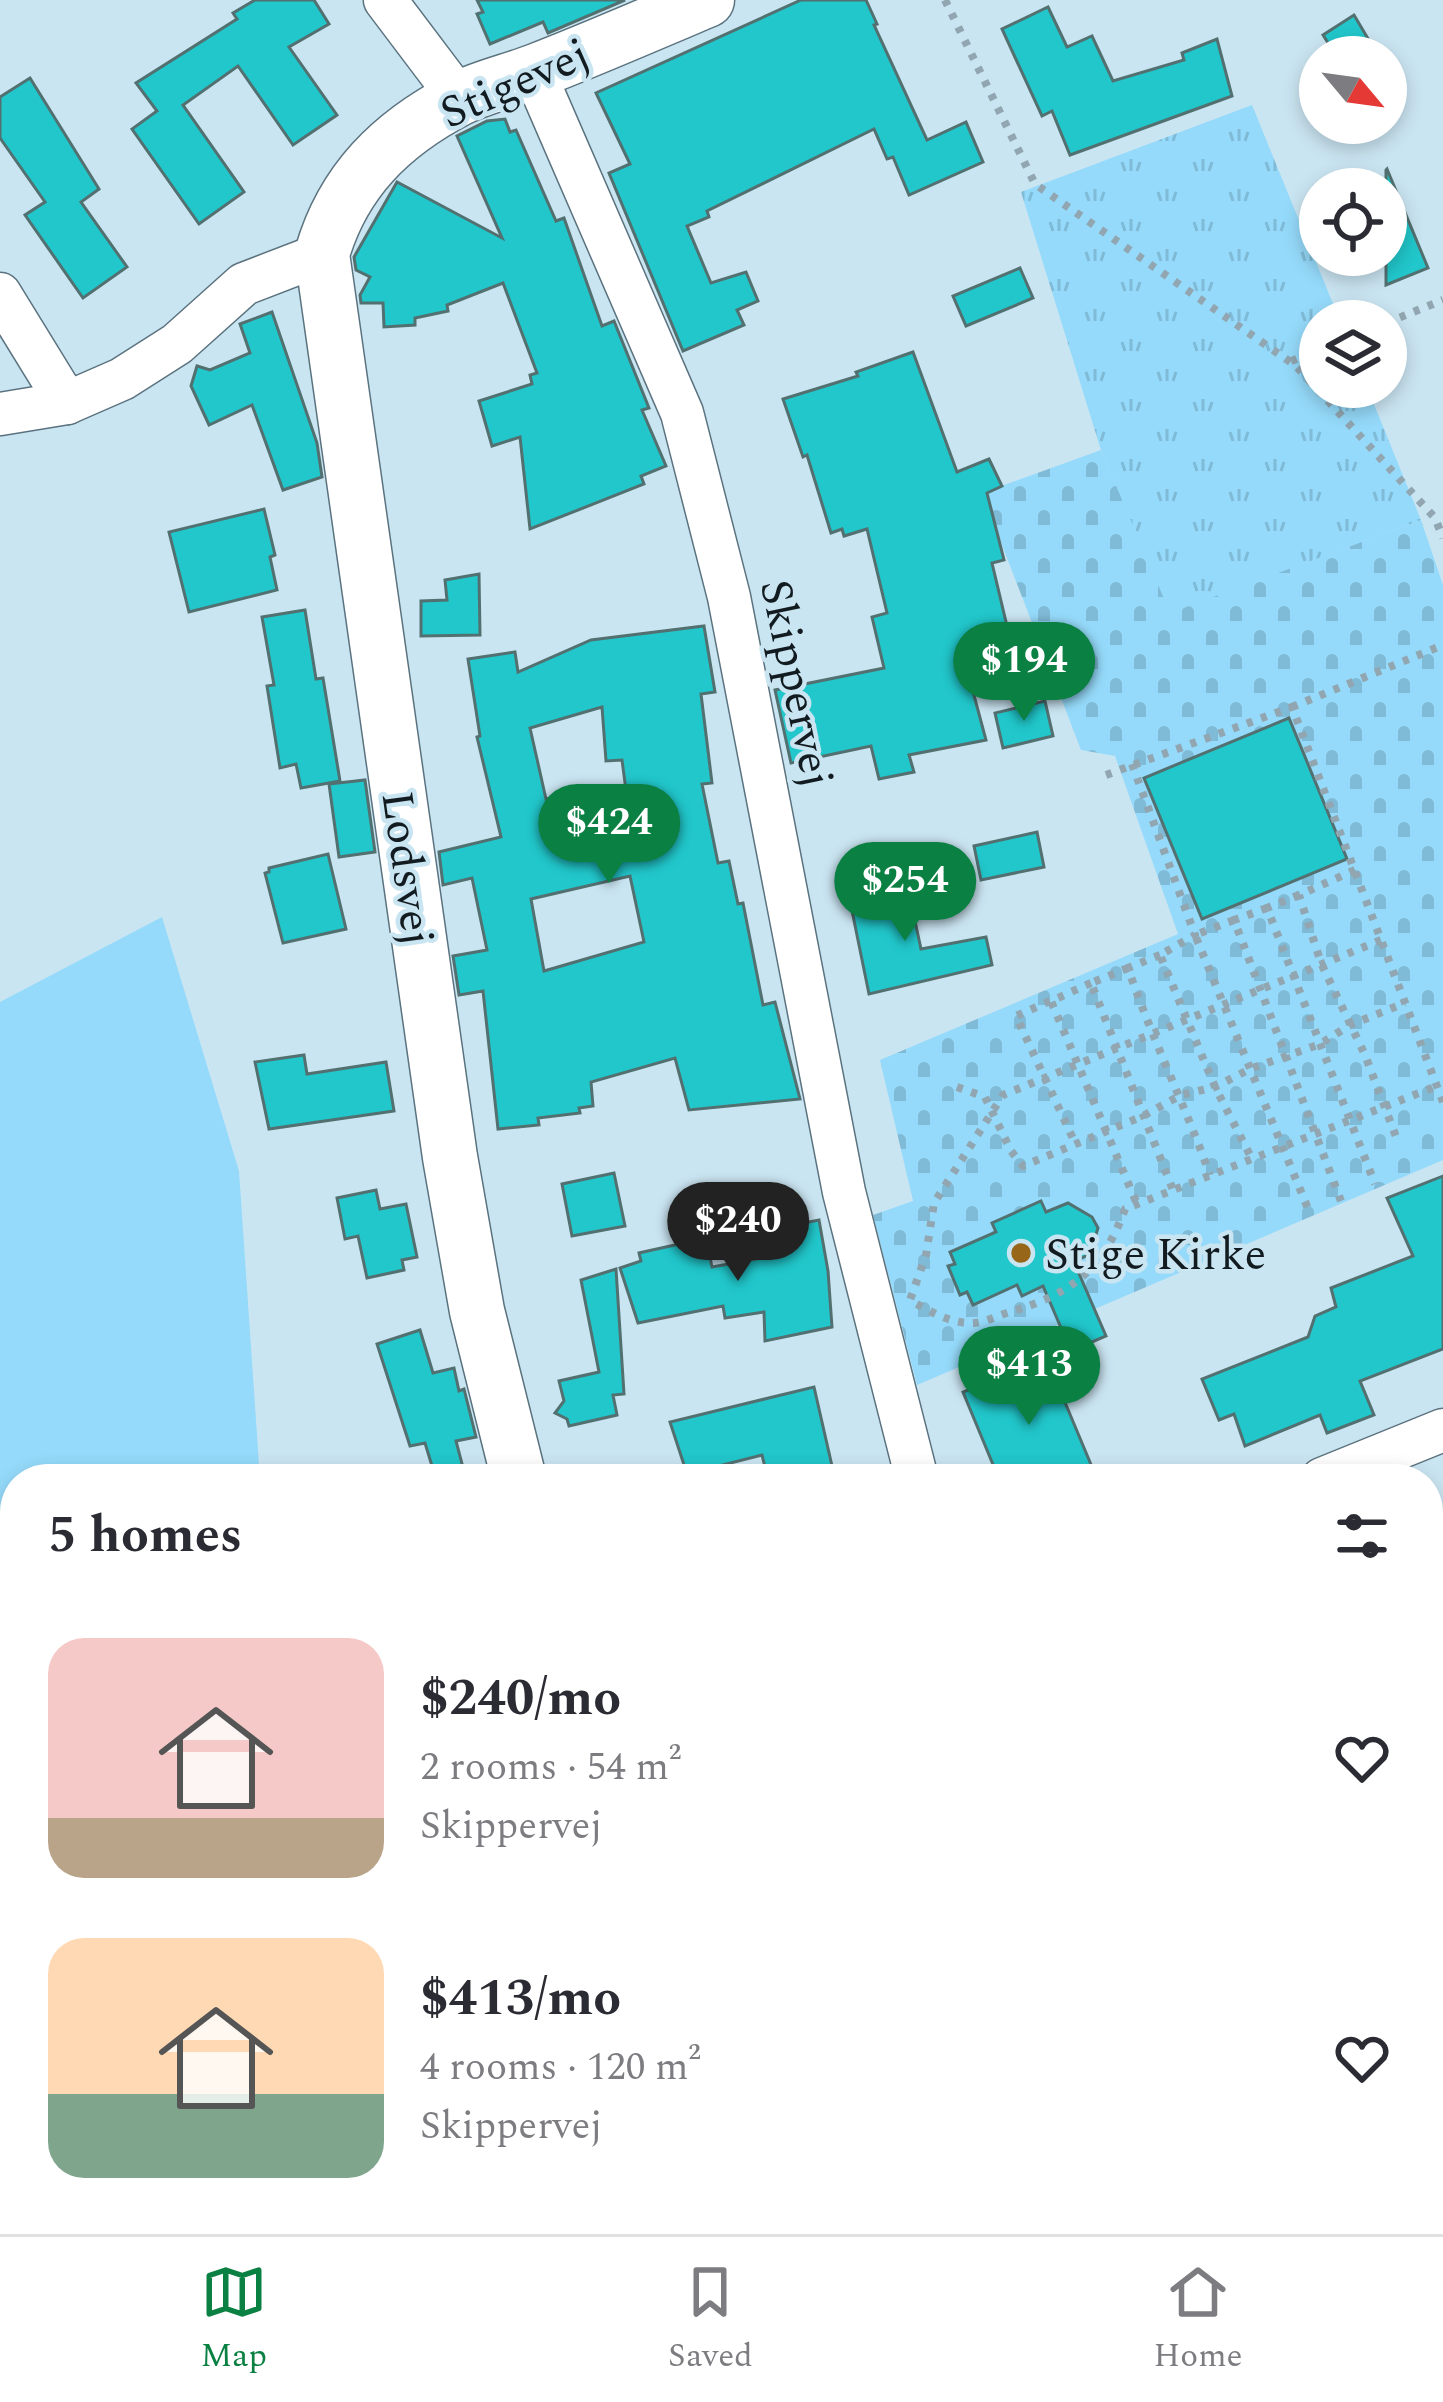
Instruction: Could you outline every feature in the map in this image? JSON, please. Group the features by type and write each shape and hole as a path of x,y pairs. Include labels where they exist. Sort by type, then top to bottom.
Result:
{"street":[{"path":"385,0 459,98"},
{"name":"Stigevej","path":"322,254 332,216 392,142 459,98 706,0"},
{"name":"Skippervej","path":"534,72 682,413 729,597 844,1192 913,1464"},
{"path":"0,414 67,403 122,380 177,344 244,284 322,254"},
{"name":"Lodsvej","path":"322,254 450,1156 477,1311 515,1464"},
{"path":"0,294 67,403"},
{"path":"1359,1464 1443,1430"}],"path":[{"path":"945,0 1034,184 1290,362 1435,518 1443,538"},
{"path":"1407,315 1443,300"},
{"path":"1290,362 1299,358"},
{"path":"1106,775 1443,646"},
{"path":"1292,707 1443,1102"},
{"path":"1132,764 1195,935 1309,1211"},
{"path":"1076,1144 1016,1016 1355,870"},
{"path":"1299,895 1322,963 1399,1142"},
{"path":"1268,908 1375,1184"},
{"path":"1234,920 1341,1202"},
{"path":"1381,940 1003,1096 934,1203 926,1255 910,1300 936,1315 973,1323 1076,1286 1112,1244 1125,1209 1437,1085"},
{"path":"1160,955 1215,1087 1252,1159"},
{"path":"1128,968 1210,1175"},
{"path":"1091,983 1173,1190"},
{"path":"1051,1001 1137,1204"},
{"path":"957,1088 985,1097 1023,1166 1181,1095 1215,1087 1405,1004"}],"green space":[{"path":"1252,105 1299,220 1299,276 1322,276 1331,300 1299,300 1299,408 1376,408 1421,520 1170,613 1101,450 1021,192"},
{"path":"1101,450 1171,612 1421,520 1443,585 1443,1160 917,1385 873,1215 913,1201 880,1060 1178,934 1115,756 1081,750 982,493"},
{"path":"162,917 239,1171 259,1464 0,1464 0,1002"}],"building":[{"path":"255,0 314,0 329,24 289,47 337,115 293,145 238,66 183,105 244,192 199,224 132,129 157,111 136,83 237,19 233,13"},
{"path":"477,0 625,0 548,33 543,22 490,44 477,14 483,12"},
{"path":"801,0 866,0 927,140 966,122 983,162 909,195 893,157 887,159 874,129 707,211 709,217 687,226 711,283 746,272 758,301 737,310 744,325 683,351 609,173 630,164 596,93"},
{"path":"1048,7 1067,47 1092,36 1113,81 1184,60 1182,53 1217,39 1232,96 1070,155 1052,111 1042,116 1002,29"},
{"path":"1354,15 1366,36 1324,36"},
{"path":"30,78 99,189 81,202 127,267 83,298 25,215 45,202 0,138 0,97"},
{"path":"505,119 510,132 516,130 556,221 564,218 602,326 614,321 649,408 642,410 666,466 641,476 644,484 530,529 520,437 492,446 479,401 532,384 530,375 537,373 503,283 447,305 448,311 415,318 415,325 384,327 383,303 361,303 370,277 356,270 354,257 397,182 502,238 457,136 487,121"},
{"path":"1407,217 1428,268 1386,285 1386,276 1407,276"},
{"path":"1020,268 1033,298 966,326 953,296"},
{"path":"272,312 317,443 322,477 283,490 252,405 209,425 191,386 197,366 210,370 250,353 240,324"},
{"path":"913,352 957,472 989,459 1002,486 987,493 1004,560 992,563 1011,643 963,654 986,740 909,755 914,772 879,779 871,746 791,763 775,690 884,668 872,617 887,613 867,529 844,536 842,529 831,533 807,455 803,457 783,399 858,376 856,372"},
{"path":"264,509 277,590 189,612 169,532"},
{"path":"479,574 480,635 421,636 421,601 447,600 445,580"},
{"path":"305,610 316,679 323,678 340,781 301,788 296,764 280,768 267,686 274,685 262,617"},
{"path":"704,626 715,692 701,694 712,783 702,784 718,863 729,861 738,904 743,903 763,1005 775,1002 800,1099 689,1110 675,1058 591,1082 593,1106 579,1108 580,1113 538,1118 539,1125 498,1129 483,991 459,995 453,956 487,950 472,878 443,885 439,852 501,837 477,737 468,659 515,652 518,672 591,640","holes":["602,707 606,761 622,760 630,821 568,834 559,796 546,799 530,728","630,876 644,942 544,971 531,899"]},
{"path":"1045,701 1053,736 1003,748 995,713"},
{"path":"1289,718 1347,859 1202,919 1144,778"},
{"path":"365,780 375,852 339,857 329,784"},
{"path":"1037,832 1044,867 981,880 974,846"},
{"path":"328,854 346,929 283,943 265,873 269,868"},
{"path":"907,884 921,949 986,937 992,965 869,994 849,896"},
{"path":"304,1055 307,1074 386,1062 394,1111 269,1129 255,1062"},
{"path":"614,1173 625,1226 572,1236 562,1184"},
{"path":"1443,1176 1443,1349 1360,1381 1374,1415 1327,1433 1320,1415 1245,1446 1234,1414 1219,1420 1202,1379 1308,1337 1315,1316 1336,1307 1331,1288 1413,1256 1387,1198"},
{"path":"376,1190 380,1209 406,1204 417,1257 402,1260 404,1270 367,1278 358,1236 345,1239 337,1198"},
{"name":"Stige Kirke","path":"1041,1201 1046,1212 1068,1203 1092,1217 1098,1228 1090,1254 1074,1262 1106,1336 1071,1351 1043,1286 1022,1296 1017,1285 973,1305 967,1292 960,1295 948,1266 955,1264 950,1252 996,1232 992,1223"},
{"path":"819,1220 832,1327 765,1341 764,1312 725,1318 723,1306 638,1323 620,1268 641,1261 639,1253 706,1238 712,1267 783,1254 779,1228"},
{"path":"616,1269 624,1394 613,1395 617,1415 569,1426 567,1419 555,1413 564,1401 559,1381 599,1372 581,1280"},
{"path":"420,1330 433,1373 454,1368 476,1437 456,1441 462,1464 431,1464 425,1443 410,1446 377,1344"},
{"path":"1049,1364 1091,1464 993,1464 963,1392 1012,1372 1015,1378"},
{"path":"814,1387 832,1464 764,1464 762,1455 726,1464 684,1464 670,1422"}],"place":[{"name":"Stige Kirke","path":"1021,1253"}]}
